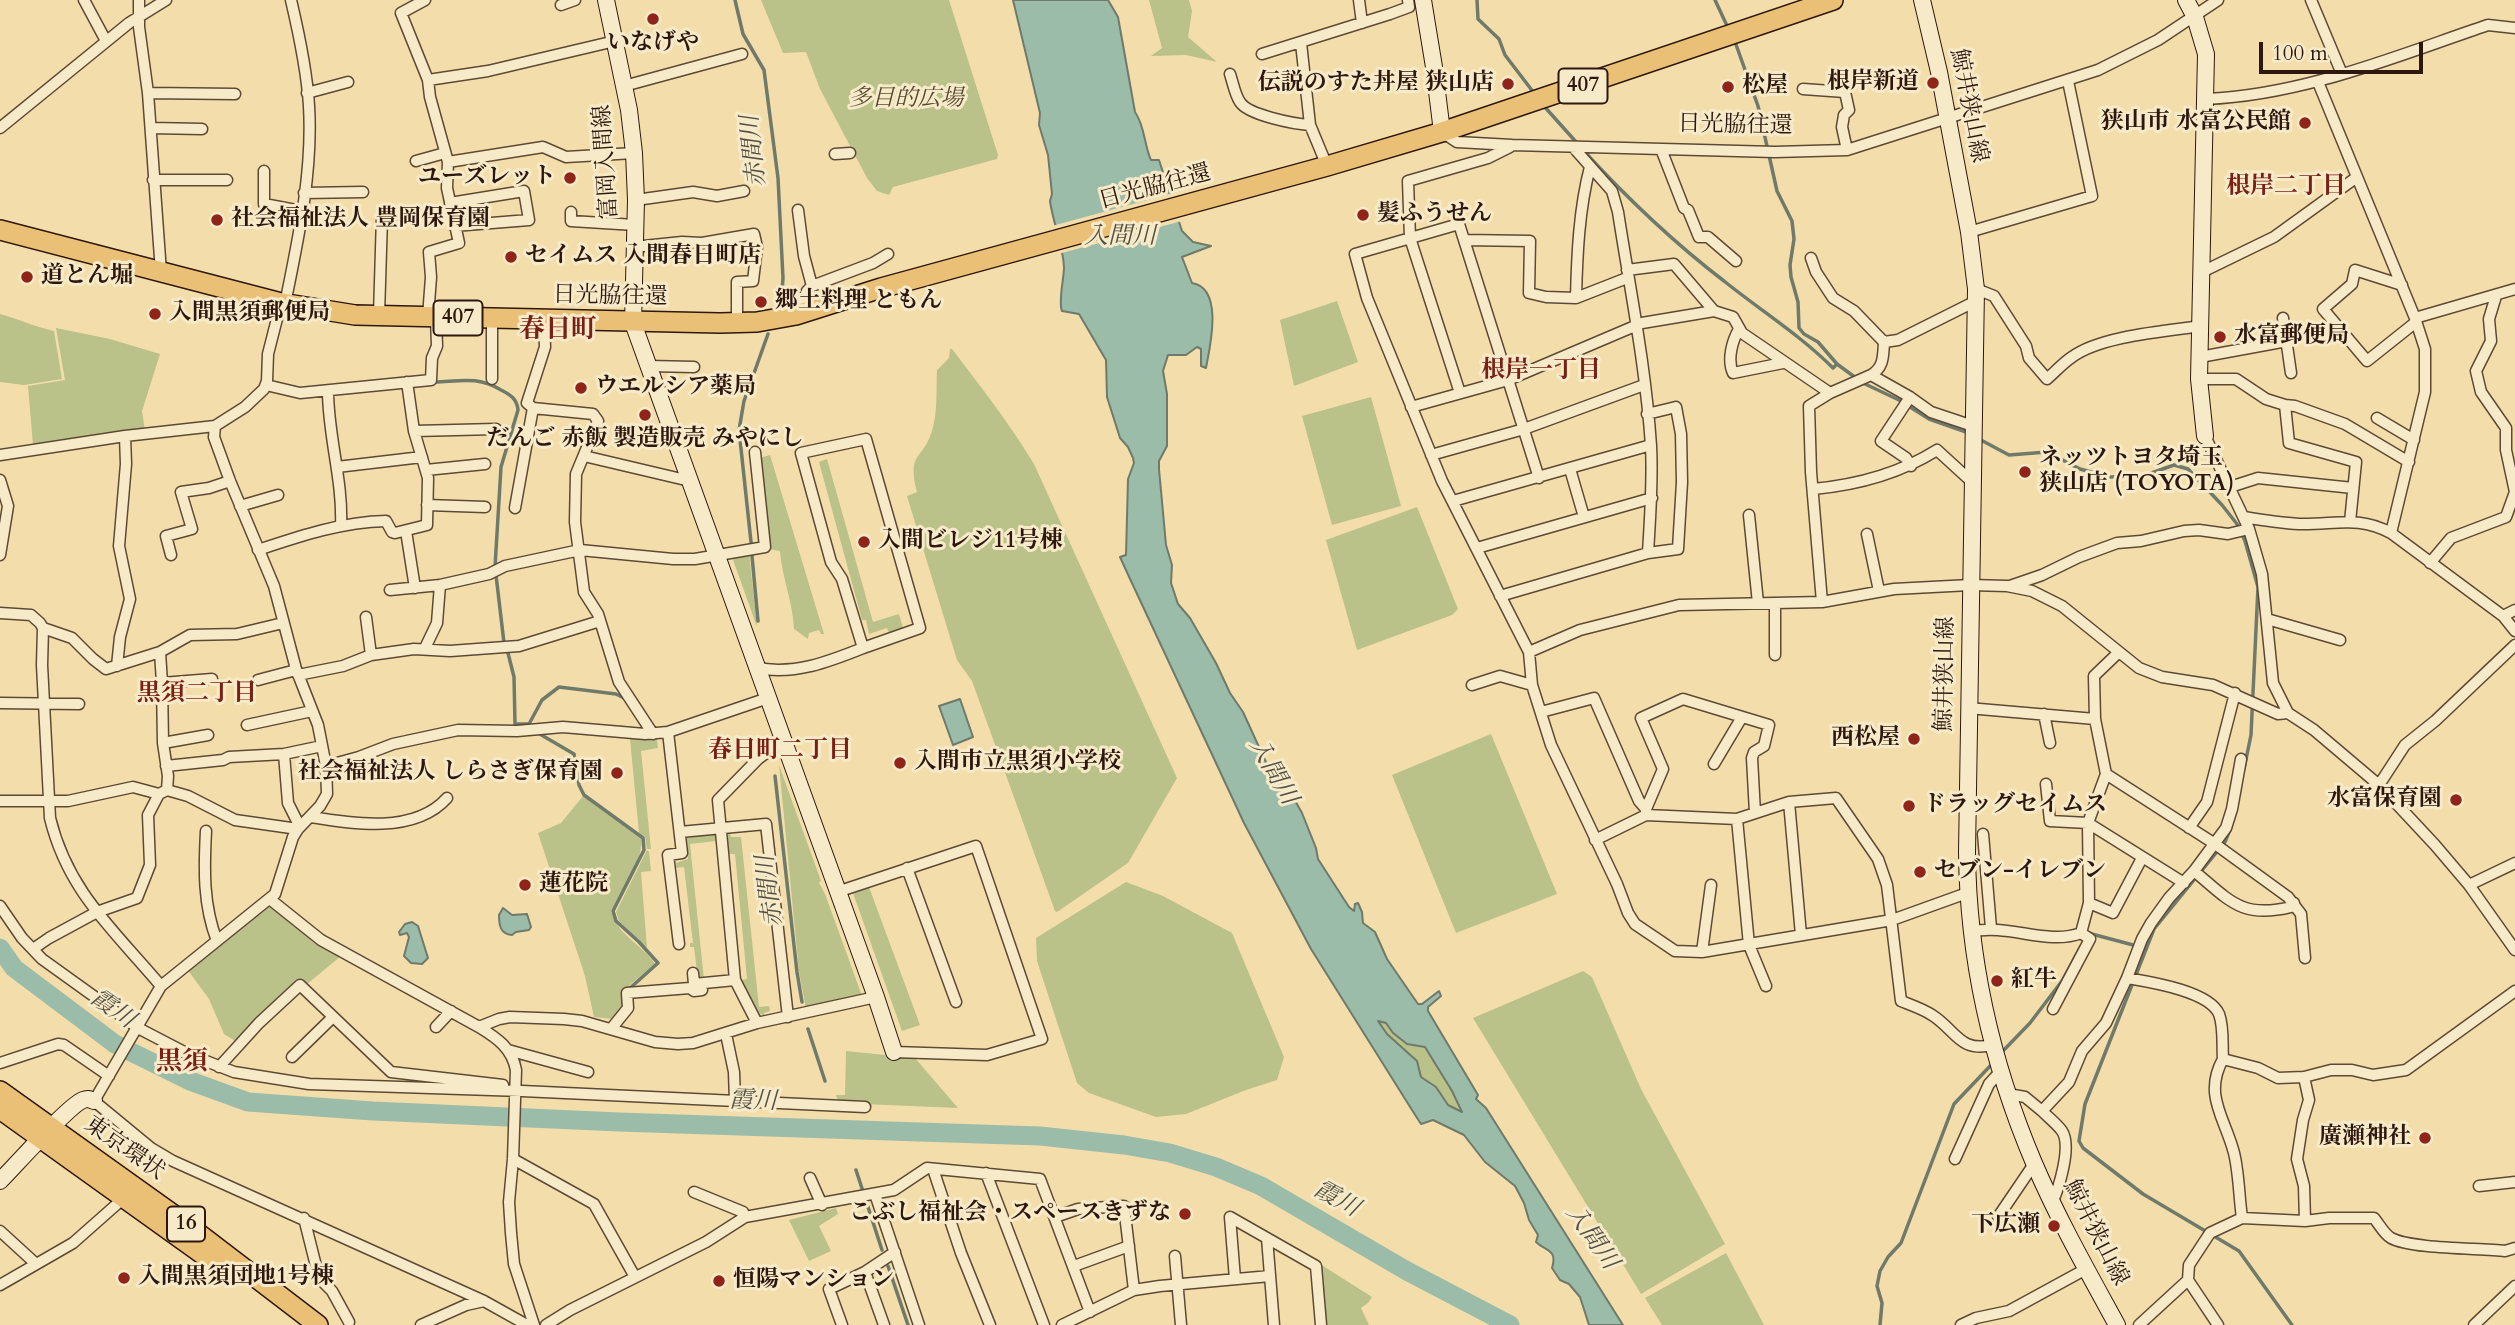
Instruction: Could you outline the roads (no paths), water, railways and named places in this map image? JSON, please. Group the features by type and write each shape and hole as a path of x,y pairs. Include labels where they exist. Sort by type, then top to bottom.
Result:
{"highway":[{"name":"407","path":"1442,132 1833,0"},
{"name":"日光脇往還","path":"0,230 283,304 324,312 633,323 737,323 796,315 921,277 1307,172 1442,132"},
{"name":"東京環状","path":"0,1091 125,1197 297,1325"},
{"name":"東京環状","path":"0,1109 47,1133 182,1221 318,1325"}],"main road":[{"name":"富岡入間線","path":"606,0 624,86 634,153 636,200 633,323"},
{"path":"1423,0 1442,132"},
{"name":"鯨井狭山線","path":"1922,0 1969,232 1976,295 1967,893 1971,932 1984,1010 1997,1059 2034,1164 2117,1325"},
{"path":"2186,0 2195,17 2206,54 2199,379 2205,436"},
{"path":"633,323 894,1052"},
{"path":"0,1181 81,1100 94,1101"}],"street":[{"path":"84,0 106,41"},
{"path":"139,0 161,272"},
{"path":"0,128 106,41 166,0"},
{"path":"0,454 215,426 245,407 266,386 268,354 283,304 301,211 308,142 307,93 290,0"},
{"path":"266,386 300,393 431,380 432,358 437,346 432,317 429,252 459,243 447,188 447,157 430,97 428,80 401,13 425,0"},
{"path":"561,5 575,0"},
{"path":"1359,0 1362,23"},
{"path":"1262,54 1409,7 1408,0"},
{"name":"日光脇往還","path":"1442,132 1457,142 1512,145 1774,152 1847,150 2098,70 2158,40 2218,0"},
{"path":"2311,0 2343,74"},
{"path":"2206,99 2235,97 2318,82 2488,25 2515,28"},
{"path":"428,80 488,71 615,41"},
{"path":"1301,43 1310,125 1327,166"},
{"path":"624,86 742,54"},
{"path":"1230,75 1240,103 1251,111 1310,125"},
{"path":"1969,232 2092,196 2068,81"},
{"path":"307,93 348,82"},
{"path":"2318,82 2402,285 2425,349 2426,375 2414,440 2391,533"},
{"path":"1803,89 1845,92 1849,110 1844,115 1842,127 1847,150"},
{"path":"148,93 235,94"},
{"path":"151,128 202,128"},
{"path":"1460,393 1410,238 1408,181 1488,158 1512,145"},
{"path":"416,161 543,147 566,157 634,153"},
{"path":"1574,147 1612,191 1616,200 1651,445 1648,554"},
{"path":"1661,149 1684,208 1689,210 1699,237 1708,237 1736,261"},
{"path":"835,154 850,153"},
{"path":"1576,298 1577,256 1590,167"},
{"path":"264,171 264,204 301,211"},
{"path":"2202,272 2274,237 2357,177"},
{"path":"153,180 227,180"},
{"path":"450,203 524,191 529,220 454,226"},
{"path":"636,200 693,192 717,196 744,191"},
{"path":"304,193 363,192"},
{"path":"798,210 812,286"},
{"path":"571,212 571,221 635,225"},
{"path":"379,315 382,217 402,213"},
{"path":"1539,478 1459,224 1354,254 1367,298 1432,454 1529,652 1532,685 1551,745 1635,923 1675,951 1702,952 1892,920 1967,893"},
{"path":"634,247 682,242 702,243 754,234 757,247 752,281 737,282 737,323"},
{"path":"1464,240 1530,241 1529,293 1546,297 1576,298 1627,274 1674,264 1714,311"},
{"path":"796,315 800,302 812,286 873,263 888,254"},
{"path":"1811,258 1816,272 1833,298 1854,311 1884,342 1883,361 1879,370 1809,406 1822,602"},
{"path":"2402,285 2356,271 2352,284 2323,309 2367,361 2416,320 2515,289"},
{"path":"1884,342 1898,340 1976,295 1994,296 2026,346 2029,359 2047,379 2073,356 2091,346 2156,332 2201,326"},
{"path":"2430,563 2452,538 2506,517 2515,492 2505,450 2506,428 2481,392 2476,371 2491,341 2489,318 2496,296"},
{"path":"1412,407 1508,380 1635,325 1714,311 1734,317 1739,329 1830,393"},
{"path":"492,318 492,379"},
{"path":"2283,318 2291,373"},
{"path":"544,320 545,346 527,403 533,408 593,414 598,421 576,474 575,522 584,592 600,621 619,682 653,734"},
{"path":"1739,329 1734,337 1730,365 1732,373 1783,362"},
{"path":"2200,357 2287,341"},
{"path":"649,366 694,367"},
{"path":"1867,376 1931,412 1973,431"},
{"path":"2199,379 2236,379 2266,399 2345,424 2409,462"},
{"path":"258,550 316,531 341,526 386,521 392,532 427,525 426,470 414,431 407,382"},
{"path":"1432,454 1524,429 1644,385"},
{"path":"328,391 328,421 335,443 342,503 341,526"},
{"path":"1910,398 1881,441 1906,458 1911,466"},
{"path":"2285,405 2289,443 2356,462 2350,522"},
{"path":"1500,596 1648,554 1678,549 1682,482 1681,434 1676,407 1647,414"},
{"path":"515,508 533,408"},
{"path":"2377,418 2414,440"},
{"path":"215,426 214,437 230,481 274,586 297,673 322,746 327,793 311,817 299,828 271,900 242,919 161,986 94,1101 159,1154 484,1301 527,1325"},
{"path":"414,431 496,429"},
{"path":"117,666 120,637 130,599 119,546 125,476 125,436"},
{"path":"2205,436 2244,517 2243,530 2262,574 2273,683 2288,713 2314,730 2379,785 2469,885 2515,950"},
{"path":"757,668 774,671 822,665 920,628 866,439 801,453 831,562 842,579 863,648"},
{"path":"1453,501 1651,445"},
{"path":"1813,489 1840,486 1911,466 1937,450 1972,482"},
{"path":"390,590 440,585 489,574 505,566 580,550 673,559 718,557 765,547 755,452"},
{"path":"584,456 690,481"},
{"path":"337,467 422,457"},
{"path":"426,470 485,464"},
{"path":"1570,469 1584,517"},
{"path":"2230,487 2258,478 2353,488"},
{"path":"0,480 8,506 0,555"},
{"path":"171,555 166,536 192,529 181,492 209,488 230,481"},
{"path":"240,506 278,495"},
{"path":"1477,548 1651,498"},
{"path":"428,505 485,507"},
{"path":"1749,514 1758,603"},
{"path":"2244,517 2298,524 2374,524 2391,533 2503,617 2515,631"},
{"path":"2007,586 2042,576 2079,556 2117,543 2141,541 2184,531 2243,530"},
{"path":"406,531 415,588"},
{"path":"1867,534 1879,592"},
{"path":"425,648 437,623 440,585"},
{"path":"1529,652 1580,630 1679,605 1822,602 1879,592 1970,585 2007,586 2032,591 2062,606 2118,653 2150,673 2201,682 2235,693 2278,714 2288,713"},
{"path":"1775,603 1775,654"},
{"path":"2503,617 2515,610"},
{"path":"0,613 31,615 43,628 49,803 56,842 78,888 161,986"},
{"path":"366,617 371,655"},
{"path":"2267,619 2340,640"},
{"path":"258,680 343,666 371,655 425,648 450,651 519,646 600,621"},
{"path":"43,628 72,638 106,669 160,652 190,635 237,634 283,623"},
{"path":"2379,785 2405,746 2515,645"},
{"path":"33,950 49,938 97,912 137,898 150,865 148,815 163,792 166,766 160,652"},
{"path":"2053,1009 2086,936 2089,903 2088,823 2106,774 2095,719 2094,676 2118,653"},
{"path":"1472,685 1500,676 1532,685"},
{"path":"163,683 212,679"},
{"path":"2189,828 2207,802 2235,693"},
{"path":"326,766 359,757 377,748 458,730 517,731 563,727 653,734 668,732 768,698"},
{"path":"1541,712 1594,698 1646,812"},
{"path":"1646,812 1663,769 1641,718 1684,699 1769,725 1764,746 1754,752 1752,758 1755,813"},
{"path":"0,703 79,704"},
{"path":"1969,708 2095,719"},
{"path":"247,724 312,711"},
{"path":"2044,714 2050,743"},
{"path":"1714,764 1742,717"},
{"path":"668,732 682,853 668,855 679,944"},
{"path":"163,743 208,736"},
{"path":"757,1023 735,981 718,800 758,760 783,740"},
{"path":"166,766 223,760 229,757 284,754 322,746"},
{"path":"284,754 288,803 299,828"},
{"path":"2042,1111 2069,1082 2082,1051 2106,1023 2132,979 2141,939 2162,908 2184,883 2199,875 2226,828 2241,759"},
{"path":"2106,774 2226,851 2294,903 2301,914 2305,958"},
{"path":"2046,784 2050,821 2088,823 2184,883"},
{"path":"0,800 49,803 79,800 133,787 188,796 235,820 299,828"},
{"path":"311,817 359,825 386,823 428,814 447,798"},
{"path":"1595,841 1646,812 1737,820 1789,802 1836,798 1878,859 1887,885 1901,1001 1933,1015 1968,1046 1983,1047 1997,1059 1989,1084 1955,1159"},
{"path":"1789,802 1801,935"},
{"path":"1737,820 1749,945 1766,985"},
{"path":"680,832 766,824 788,1017"},
{"path":"205,831 204,879 210,922 217,941"},
{"path":"1983,834 1991,928"},
{"path":"837,892 976,846 1042,1039 987,1055 894,1052"},
{"path":"2089,903 2113,913 2142,858"},
{"path":"2469,885 2515,863"},
{"path":"907,868 956,1002"},
{"path":"2199,875 2244,909 2255,912 2280,910 2291,907 2294,903"},
{"path":"1702,952 1711,885"},
{"path":"271,900 321,940 496,1037 514,1059 516,1070 509,1209 514,1264 534,1325"},
{"path":"0,906 22,939 33,950 137,1030 219,1067 309,1084 515,1090 865,1107"},
{"path":"1971,932 1991,928 2059,937 2086,936"},
{"path":"693,973 694,984 735,981"},
{"path":"2132,979 2187,992 2214,1005 2220,1016 2223,1059 2216,1071 2214,1098 2234,1154 2242,1218"},
{"path":"219,1067 259,1023 300,985 391,1072 494,1083 515,1090"},
{"path":"611,1029 628,1008 627,993 690,988 694,991 702,990"},
{"path":"2223,1059 2258,1068 2278,1078 2304,1077 2331,1070 2373,1074 2406,1070 2515,991"},
{"path":"479,1027 510,1017 582,1021 668,1044 694,1043 757,1023 876,998"},
{"path":"436,1027 451,1011"},
{"path":"292,1057 333,1017"},
{"path":"726,1034 734,1072 735,1101"},
{"path":"0,1063 58,1044 64,1045 109,1076"},
{"path":"508,1050 589,1072"},
{"path":"2304,1077 2309,1100 2302,1120 2297,1159 2304,1186 2305,1221"},
{"path":"2008,1094 2025,1097 2063,1133 2066,1145 2060,1188 2052,1203"},
{"path":"513,1159 594,1204 635,1277"},
{"path":"1998,1217 2034,1164"},
{"path":"546,1325 706,1242 745,1217 894,1190 927,1168 1040,1179 1090,1311"},
{"path":"933,1169 961,1253 990,1325"},
{"path":"986,1173 1044,1325"},
{"path":"810,1178 822,1205"},
{"path":"2479,1186 2515,1182"},
{"path":"694,1192 743,1212 745,1217"},
{"path":"875,1194 919,1325"},
{"path":"0,1284 73,1243 125,1197"},
{"path":"1055,1217 1078,1209 1124,1206 1134,1290"},
{"path":"1235,1279 1230,1217 1316,1266 1321,1325"},
{"path":"2218,1325 2188,1280 2189,1265 2210,1233 2242,1218 2305,1221 2374,1218 2389,1238 2396,1240 2505,1251 2515,1248"},
{"path":"304,1219 319,1278 332,1291 349,1322"},
{"path":"0,1230 34,1263"},
{"path":"1267,1238 1275,1325"},
{"path":"1074,1266 1129,1246"},
{"path":"842,1325 829,1289 865,1272 895,1252"},
{"path":"1175,1256 1181,1325"},
{"path":"1961,1325 1976,1318 2009,1311 2086,1269"},
{"path":"865,1272 884,1325"},
{"path":"1062,1325 1134,1290 1270,1276"},
{"path":"2139,1325 2188,1280"},
{"path":"2474,1325 2515,1286"},
{"path":"421,1325 466,1305 484,1301"}],"water":[{"name":"入間川","path":"1013,0 1108,0 1118,17 1135,112 1141,123 1151,160 1159,160 1182,231 1193,242 1211,246 1182,257 1192,283 1202,287 1212,307 1212,333 1206,368 1201,366 1201,349 1197,347 1186,355 1168,355 1163,371 1167,394 1167,446 1159,461 1159,469 1166,545 1172,565 1171,583 1178,604 1190,618 1243,712 1270,771 1293,797 1302,813 1318,859 1349,907 1354,911 1355,904 1358,903 1363,923 1375,932 1387,959 1418,1004 1422,1004 1439,991 1441,996 1428,1007 1428,1011 1478,1095 1476,1099 1486,1108 1623,1325 1589,1325 1580,1297 1569,1284 1560,1280 1552,1268 1553,1257 1550,1251 1536,1242 1538,1235 1515,1186 1485,1162 1464,1135 1433,1120 1421,1124 1311,949 1244,823 1120,557 1126,555 1128,479 1134,463 1128,447 1120,438 1107,397 1106,360 1079,314 1062,311 1063,259 1050,201 1052,194 1048,155 1039,125 1040,113","holes":["1378,1021 1386,1023 1393,1033 1407,1044 1425,1047 1462,1112 1448,1105 1436,1087 1421,1077 1417,1061 1387,1034"]},
{"path":"960,699 973,737 953,745 939,706"},
{"path":"503,908 512,915 527,914 531,927 529,930 512,935 505,933 499,919"},
{"path":"412,922 418,926 428,958 422,964 411,963 404,956 409,937 407,933 400,935 399,932 405,924"}],"waterway":[{"name":"赤間川","path":"735,0 743,34 764,70 778,178 783,278 781,305"},
{"path":"1477,0 1478,19 1499,39 1505,55 1534,93"},
{"path":"1715,0 1729,30"},
{"path":"1734,39 1758,106 1777,191 1792,221 1794,239 1790,265 1798,302 1799,328 1856,378"},
{"path":"1543,105 1577,143"},
{"path":"1582,149 1632,201 1686,251 1794,334 1833,368 1837,364"},
{"name":"赤間川","path":"751,542 739,430 744,401 768,334"},
{"path":"435,382 469,380 485,383 511,396 517,406 501,467 495,567"},
{"path":"1863,383 1899,400 1929,419 1969,433"},
{"path":"1979,439 2009,455 2047,452 2080,469 2109,477 2143,476 2174,465 2188,469 2222,505 2237,524 2245,541 2258,587 2251,735 2244,769"},
{"name":"赤間川","path":"752,556 758,621"},
{"path":"496,575 504,643"},
{"path":"507,649 514,677 515,724 529,724 542,700 559,687 616,694 626,699"},
{"path":"538,733 574,754 579,785 584,795 643,838 644,850 613,911 616,921 658,963 629,989"},
{"name":"赤間川","path":"775,776 802,1002"},
{"path":"2231,827 2225,842 2154,929 2085,1104 2079,1141 2083,1148 2143,1194 2239,1251 2292,1325"},
{"path":"2088,933 2137,946"},
{"path":"2000,1054 2030,1023 2062,981 2081,946"},
{"name":"霞川","path":"0,948 14,968 115,1044 190,1081 248,1102 373,1111 619,1122 1040,1136 1170,1153 1216,1167 1261,1186 1407,1271 1510,1325"},
{"name":"赤間川","path":"808,1029 825,1081"},
{"path":"1880,1325 1882,1303 1877,1286 1880,1271 1901,1243 1954,1104 1993,1063"},
{"name":"赤間川","path":"856,1170 882,1250"},
{"name":"赤間川","path":"888,1266 908,1325"}],"place":[{"name":"いなげや","path":"653,19"},
{"name":"根岸新道","path":"1933,83"},
{"name":"伝説のすた丼屋 狭山店","path":"1508,84"},
{"name":"松屋","path":"1728,87"},
{"name":"狭山市 水富公民館","path":"2305,123"},
{"name":"ユーズレット","path":"570,178"},
{"name":"髪ふうせん","path":"1363,215"},
{"name":"社会福祉法人 豊岡保育園","path":"217,220"},
{"name":"セイムス 入間春日町店","path":"511,257"},
{"name":"道とん堀","path":"27,277"},
{"name":"郷土料理 ともん","path":"761,302"},
{"name":"入間黒須郵便局","path":"155,314"},
{"name":"水富郵便局","path":"2220,337"},
{"name":"ウエルシア薬局","path":"581,388"},
{"name":"だんご 赤飯 製造販売 みやにし","path":"645,415"},
{"name":"ネッツトヨタ埼玉 狭山店 (TOYOTA)","path":"2025,472"},
{"name":"入間ビレジ11号棟","path":"864,542"},
{"name":"西松屋","path":"1914,739"},
{"name":"入間市立黒須小学校","path":"900,763"},
{"name":"社会福祉法人 しらさぎ保育園","path":"617,773"},
{"name":"水富保育園","path":"2456,800"},
{"name":"ドラッグセイムス","path":"1909,806"},
{"name":"セブン-イレブン","path":"1920,872"},
{"name":"蓮花院","path":"525,885"},
{"name":"紅牛","path":"1997,981"},
{"name":"廣瀬神社","path":"2425,1138"},
{"name":"こぶし福祉会・スペースきずな","path":"1185,1214"},
{"name":"下広瀬","path":"2054,1226"},
{"name":"入間黒須団地1号棟","path":"124,1278"},
{"name":"恒陽マンション","path":"719,1281"}],"district":[{"name":"根岸二丁目","path":"2286,187"},
{"name":"春日町","path":"558,331"},
{"name":"根岸一丁目","path":"1541,371"},
{"name":"黒須二丁目","path":"197,694"},
{"name":"春日町二丁目","path":"780,751"},
{"name":"黒須","path":"182,1063"}],"park label":[{"name":"多目的広場","path":"906,100"}]}
